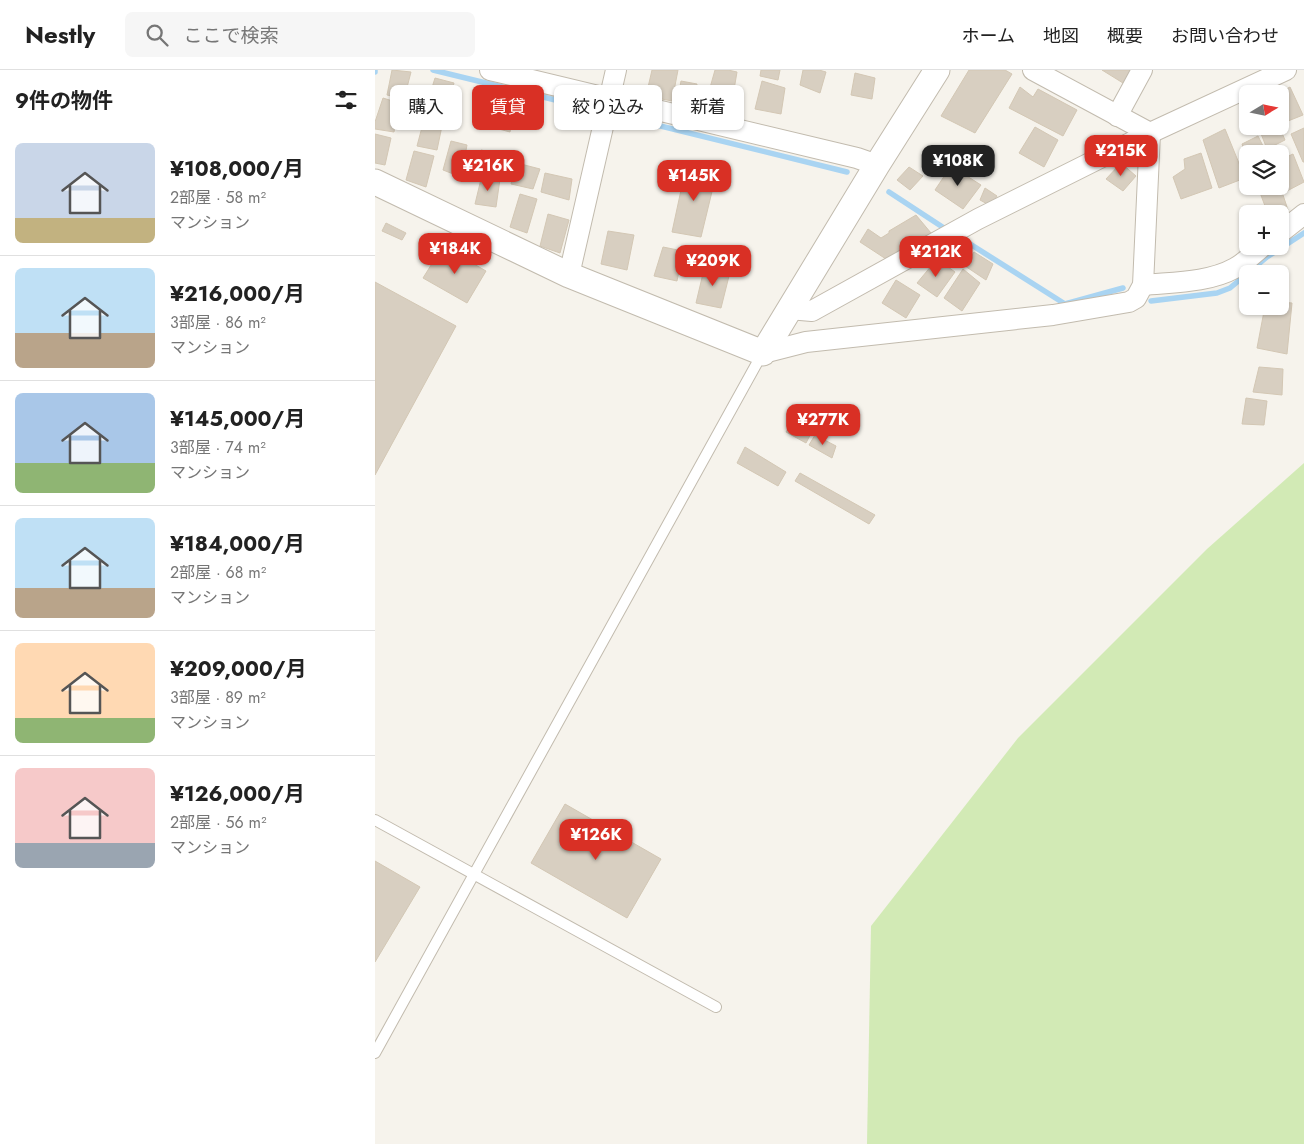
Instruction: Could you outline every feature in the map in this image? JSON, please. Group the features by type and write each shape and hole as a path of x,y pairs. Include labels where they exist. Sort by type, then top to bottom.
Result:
{"street":[{"path":"490,70 554,86"},
{"path":"612,85 616,70"},
{"path":"763,353 937,70"},
{"path":"1033,70 1150,133"},
{"path":"1117,116 1142,70"},
{"path":"789,309 811,311 978,219 1150,133 1286,70"},
{"path":"662,112 857,158 877,165"},
{"path":"569,275 602,130"},
{"path":"375,182 569,275 763,353 806,342 1053,315 1129,302 1136,298 1143,285 1150,133"},
{"path":"1289,226 1304,214"},
{"path":"1143,285 1201,279 1224,274 1237,267 1252,255"}],"lane":[{"path":"375,1052 475,875 763,353"},
{"path":"375,820 715,1007"}],"green space":[{"path":"1304,463 1304,1144 867,1144 871,926 1018,738 1207,549"}],"building":[{"path":"392,70 411,72 408,85 390,85 390,96 387,95"},
{"path":"652,70 678,70 675,85 672,85 672,101 662,99 662,85 649,85"},
{"path":"715,70 737,72 735,85 711,85"},
{"path":"761,70 780,70 778,80 760,76"},
{"path":"803,70 826,72 820,93 800,85"},
{"path":"969,70 1005,70 1012,74 975,133 941,116"},
{"path":"1102,70 1132,70 1123,83"},
{"path":"855,73 875,78 872,99 851,95"},
{"path":"435,78 454,83 453,85 433,85"},
{"path":"681,81 697,84 697,85 680,85"},
{"path":"762,81 785,88 781,114 755,109"},
{"path":"1020,87 1033,97 1038,89 1077,110 1063,136 1009,108"},
{"path":"1289,88 1303,115 1289,121"},
{"path":"383,98 390,100 390,130 394,130 394,132 375,129 375,122"},
{"path":"1035,127 1058,140 1044,167 1019,153"},
{"path":"1304,128 1304,162 1303,162 1291,134"},
{"path":"1225,129 1239,163 1239,180 1219,188 1203,140"},
{"path":"421,130 441,130 437,150 417,146"},
{"path":"375,134 391,138 385,165 375,163"},
{"path":"1262,135 1283,135 1285,140 1275,145 1265,145"},
{"path":"1258,136 1262,145 1242,145"},
{"path":"451,141 467,145 461,177 443,170"},
{"path":"481,150 506,156 502,175 477,170"},
{"path":"414,151 434,156 426,187 406,180"},
{"path":"1201,153 1212,188 1181,199 1173,177 1185,169 1184,159"},
{"path":"1293,154 1304,182 1289,190 1289,156"},
{"path":"517,163 540,169 533,189 511,184"},
{"path":"1121,163 1136,176 1123,191 1106,179"},
{"path":"951,166 981,185 963,209 935,190"},
{"path":"686,167 716,175 701,237 672,232"},
{"path":"909,167 923,176 910,190 897,180"},
{"path":"545,173 572,179 569,200 541,192"},
{"path":"482,175 500,179 496,207 475,204"},
{"path":"985,188 997,196 991,206 980,200"},
{"path":"520,194 537,199 527,233 510,227"},
{"path":"1261,195 1283,195 1286,205 1265,205"},
{"path":"548,214 569,220 560,253 540,246"},
{"path":"916,215 931,233 886,259 860,242 868,229 881,238"},
{"path":"386,223 406,233 402,240 382,231"},
{"path":"608,231 634,235 627,270 601,264"},
{"path":"443,246 486,271 467,303 423,278"},
{"path":"663,247 683,251 677,281 654,276"},
{"path":"974,252 993,264 986,280 965,266"},
{"path":"937,259 955,272 937,297 917,283"},
{"path":"705,265 730,272 721,308 696,303"},
{"path":"963,269 980,283 962,311 944,298"},
{"path":"896,280 920,295 906,318 882,303"},
{"path":"375,282 456,326 375,475"},
{"path":"1289,303 1292,303 1287,354 1257,348 1263,315 1289,315"},
{"path":"1259,367 1283,369 1282,395 1253,392"},
{"path":"1246,398 1267,401 1264,425 1242,424"},
{"path":"809,409 821,414 806,443 786,432 796,416 803,419"},
{"path":"815,435 836,446 832,458 809,445"},
{"path":"745,447 786,472 778,486 737,463"},
{"path":"800,473 875,515 869,524 795,481"},
{"path":"565,804 661,859 627,918 531,863"},
{"path":"375,861 420,887 375,962"}],"waterway":[{"path":"433,70 554,100"},
{"path":"662,126 847,172"},
{"path":"889,192 944,228"},
{"path":"1151,301 1217,293 1230,288 1267,257 1304,233"},
{"path":"959,237 1065,304 1123,288"}]}
